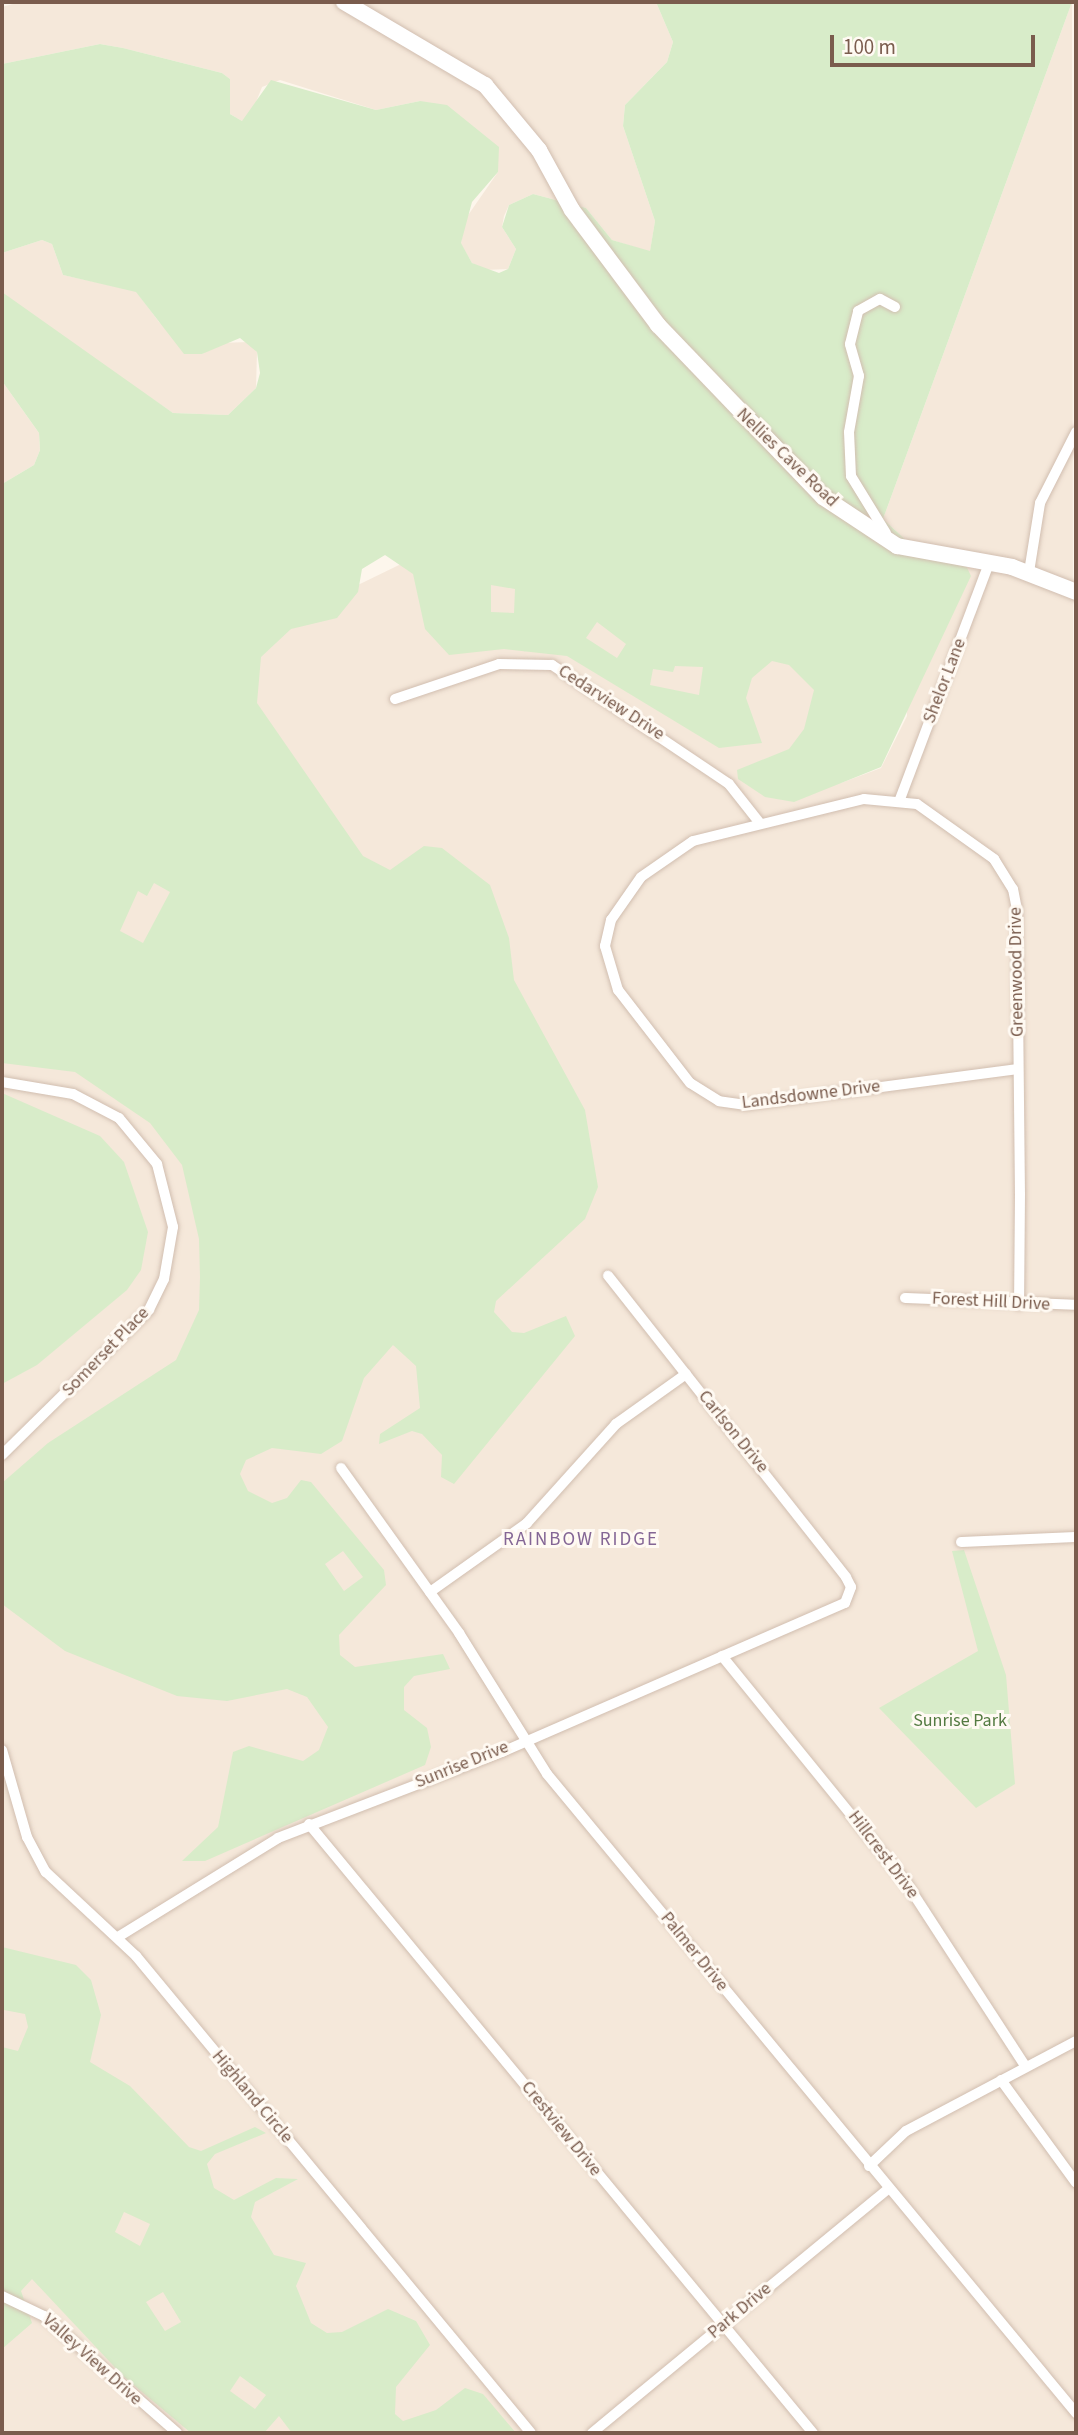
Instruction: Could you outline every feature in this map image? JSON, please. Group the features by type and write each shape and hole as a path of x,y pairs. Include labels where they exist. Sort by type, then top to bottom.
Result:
{"street":[{"name":"Nellies Cave Road","path":"344,2 466,72 505,107 539,150 572,210 658,325 771,447 870,532 897,546 1029,572 1076,592"},
{"path":"895,307 880,299 858,310 850,344 859,376 849,432 851,476 897,546"},
{"path":"1029,572 1038,511 1076,432"},
{"name":"Shelor Lane","path":"900,799 989,563"},
{"name":"Cedarview Drive","path":"395,699 499,664 552,665 729,784 759,822"},
{"name":"Greenwood Drive","path":"759,822 864,799 900,799 930,810 987,852 1013,889 1018,1069 1019,1305"},
{"name":"Landsdowne Drive","path":"759,822 710,834 656,864 629,889 607,934 606,959 618,990 690,1083 719,1101 746,1105 1018,1069"},
{"name":"Somerset Place","path":"2,1082 73,1094 118,1118 157,1164 173,1227 164,1279 149,1310 2,1455"},
{"name":"Carlson Drive","path":"608,1276 846,1577 850,1592"},
{"name":"Forest Hill Drive","path":"905,1298 1019,1305 1076,1305"},
{"path":"430,1592 527,1523 616,1424 686,1374"},
{"name":"Palmer Drive","path":"341,1468 430,1592 523,1740 869,2166 1076,2413"},
{"path":"961,1542 1076,1537"},
{"name":"Sunrise Drive","path":"118,1937 260,1847 309,1824 523,1740 839,1608 850,1592"},
{"name":"Hillcrest Drive","path":"722,1656 907,1884 1026,2067"},
{"name":"Highland Circle","path":"2,1750 38,1861 71,1900 118,1937 531,2433"},
{"name":"Crestview Drive","path":"309,1824 813,2433"},
{"path":"869,2166 906,2131 1076,2041"},
{"path":"1001,2080 1076,2183"},
{"name":"Park Drive","path":"592,2433 888,2189"},
{"name":"Valley View Drive","path":"2,2297 44,2316 177,2433"}],"shaded area":[{"path":"20,2 656,2 673,42 667,62 625,105 623,126 655,221 650,252 612,240 586,208 533,194 509,205 504,216 502,227 516,249 508,269 484,270 472,263 461,244 464,221 498,172 420,101 376,110 280,80 262,87 250,117 242,121 230,114 230,79 222,73 123,48 100,44 2,64 2,7"},
{"path":"1072,2 1076,2433 2,2433 2,758 506,513 741,628 833,693 841,783 881,768 907,716 908,542 883,519"},
{"path":"42,240 52,244 63,275 136,291 159,322 202,354 219,343 249,342 257,352 256,388 228,415 173,413 42,324 2,292 2,253"},
{"path":"2,381 39,433 40,450 34,465 2,484"}],"green space":[{"path":"656,2 1072,2 883,519 908,542 960,553 971,576 881,767 794,802 765,797 738,779 737,770 789,749 804,729 814,690 789,665 772,661 752,678 746,698 762,743 719,748 567,656 504,649 449,655 425,629 413,574 385,555 362,569 358,592 337,618 291,629 261,657 257,703 363,856 390,870 424,846 442,848 490,885 509,938 514,980 585,1110 598,1187 585,1219 496,1301 494,1312 512,1332 524,1333 566,1316 575,1336 454,1484 441,1477 442,1455 422,1434 412,1431 379,1444 380,1434 420,1408 416,1366 393,1345 364,1378 342,1441 321,1454 272,1448 246,1460 240,1474 248,1491 272,1503 287,1498 301,1480 311,1482 384,1570 386,1585 339,1635 340,1655 355,1667 443,1654 450,1669 414,1676 404,1687 404,1710 427,1728 431,1747 425,1765 205,1861 182,1861 218,1827 233,1752 249,1746 303,1761 319,1750 328,1727 307,1697 287,1689 227,1701 177,1696 65,1651 2,1604 2,1483 48,1443 176,1360 199,1310 200,1277 199,1239 182,1165 150,1123 75,1072 2,1063 2,484 34,465 40,450 39,433 2,381 2,292 173,413 228,415 256,388 260,373 257,352 240,338 202,354 184,354 136,292 63,275 52,244 42,240 2,253 2,64 100,44 123,48 222,73 230,79 230,114 242,121 271,80 376,110 420,101 447,105 499,147 498,172 472,202 461,243 472,263 499,273 508,269 516,249 502,227 509,205 533,194 586,208 612,240 650,251 655,221 623,126 625,105 667,62 673,42","holes":["491,585 515,589 514,613 491,612","597,622 626,644 617,658 586,638","675,666 703,667 699,695 650,685 653,669 673,672","154,883 170,892 143,943 120,931 138,891 147,896","343,1551 363,1577 344,1591 325,1564"]},
{"path":"2,1093 100,1136 124,1162 148,1232 141,1270 127,1290 37,1365 2,1384"},
{"name":"Sunrise Park","path":"964,1550 1006,1675 1015,1784 976,1808 879,1708 978,1651 952,1551"},
{"path":"2,1947 76,1965 91,1980 101,2015 90,2062 130,2086 189,2147 201,2151 255,2127 266,2133 215,2154 207,2164 214,2188 234,2200 276,2178 298,2179 255,2202 251,2217 274,2255 306,2263 296,2286 311,2323 327,2333 342,2332 388,2309 416,2321 430,2345 396,2387 395,2414 403,2421 436,2410 465,2388 483,2394 516,2433 292,2433 279,2416 264,2433 191,2433 124,2377 32,2279 21,2291 32,2323 2,2349 2,2047 18,2051 28,2027 25,2014 4,2010 2,2020","holes":["124,2212 150,2224 140,2246 115,2232","163,2292 181,2322 165,2331 146,2302","240,2376 266,2395 255,2409 230,2391"]}],"district":[{"name":"RAINBOW RIDGE","path":"581,1540"}]}
